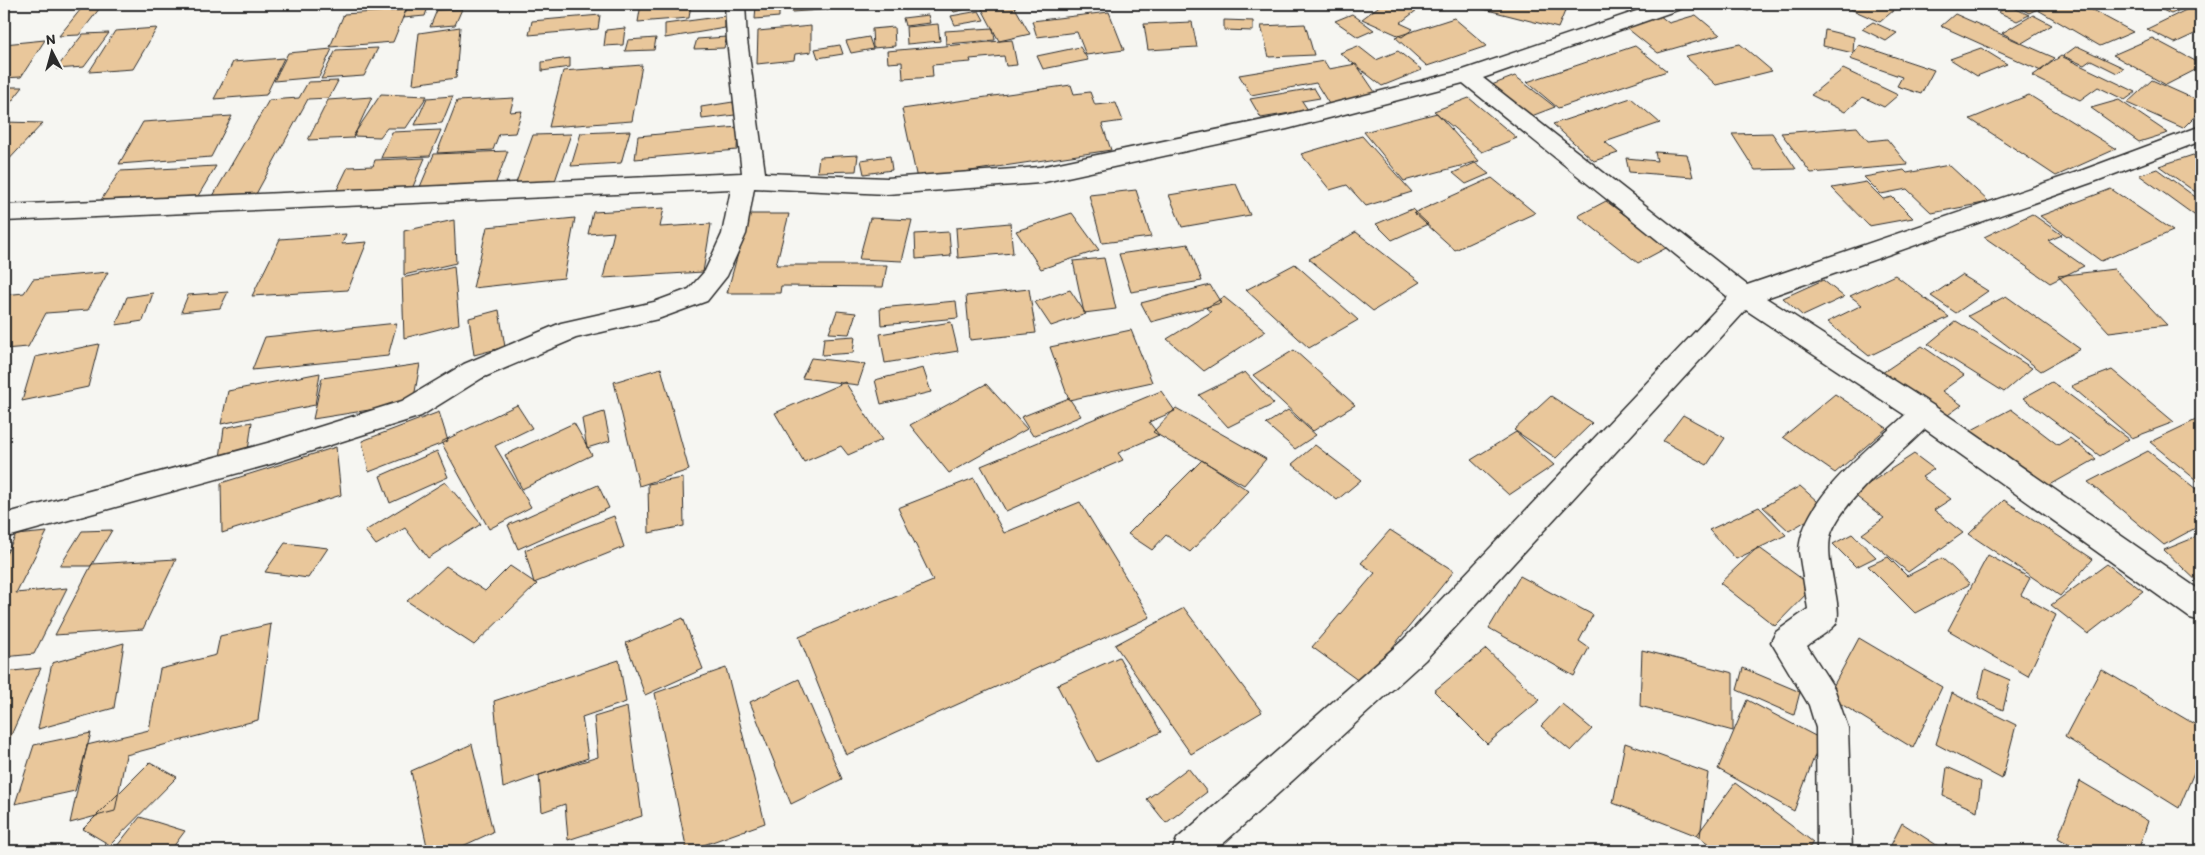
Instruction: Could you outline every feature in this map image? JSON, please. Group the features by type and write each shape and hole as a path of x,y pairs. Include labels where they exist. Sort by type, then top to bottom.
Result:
{"street":[{"path":"4,526 271,453 411,409 473,371 570,330 658,310 698,295 715,276 734,234 749,180 735,4"},
{"path":"4,213 749,180 887,186 1040,175 1286,122 1466,76 1661,5"},
{"path":"1466,76 1744,296 1924,414 2201,608"},
{"path":"1189,851 1414,650 1744,296 2091,175 2201,133"},
{"path":"1834,851 1832,728 1823,699 1787,642 1824,614 1814,556 1814,542 1818,526 1835,502 1924,414"}],"building":[{"path":"85,4 103,4 79,35 59,36"},
{"path":"347,4 395,4 393,7 345,9"},
{"path":"409,4 429,4 425,16 403,18"},
{"path":"641,4 691,4 689,18 638,22"},
{"path":"756,4 779,4 779,17 755,19"},
{"path":"792,4 851,4 851,8 792,12"},
{"path":"901,4 933,4 905,10"},
{"path":"948,4 988,4 954,12"},
{"path":"1013,4 1030,34 999,41 982,9"},
{"path":"1091,4 1117,4 1118,6 1093,9"},
{"path":"1382,4 1403,4 1417,10 1400,23 1413,29 1402,37 1362,19"},
{"path":"1464,4 1568,4 1558,28"},
{"path":"1734,4 1762,4 1748,11"},
{"path":"1839,4 1901,4 1880,22"},
{"path":"2012,4 2048,4 2029,13"},
{"path":"2054,4 2081,4 2133,32 2100,46 2038,10"},
{"path":"2161,4 2185,4 2189,6 2171,14 2156,7"},
{"path":"2010,6 2029,15 2017,21 1998,12"},
{"path":"2194,6 2201,10 2201,31 2175,43 2147,29"},
{"path":"462,9 455,25 430,27 437,10"},
{"path":"406,10 393,42 330,47 344,14"},
{"path":"979,11 984,20 955,25 951,16"},
{"path":"1109,12 1124,50 1086,55 1077,32 1037,37 1032,21"},
{"path":"1352,14 1374,30 1358,37 1335,21"},
{"path":"1955,14 2055,58 2041,71 1941,26"},
{"path":"600,15 598,29 529,35 532,21"},
{"path":"928,15 930,23 905,26 903,18"},
{"path":"1659,15 1669,23 1696,15 1720,35 1658,53 1623,25"},
{"path":"2033,15 2052,25 2022,43 2002,33"},
{"path":"725,16 725,28 665,38 665,24"},
{"path":"1454,18 1487,46 1427,66 1395,37"},
{"path":"1224,20 1253,21 1253,31 1224,30"},
{"path":"1192,22 1197,47 1148,50 1144,24"},
{"path":"1873,22 1897,33 1886,41 1862,29"},
{"path":"938,24 940,41 907,44 906,27"},
{"path":"1305,24 1314,55 1269,57 1261,26"},
{"path":"811,26 811,52 795,54 794,60 757,64 758,31"},
{"path":"460,27 456,78 413,84 419,33"},
{"path":"894,27 895,46 873,48 872,29"},
{"path":"157,28 133,69 89,72 115,31"},
{"path":"625,28 623,45 604,46 606,30"},
{"path":"993,28 995,40 946,44 945,31"},
{"path":"1825,30 1854,37 1853,53 1823,46"},
{"path":"109,33 84,67 56,69 83,34"},
{"path":"727,37 724,48 694,49 697,39"},
{"path":"869,37 873,49 851,53 846,41"},
{"path":"656,38 654,50 625,51 628,40"},
{"path":"2152,38 2201,64 2201,67 2166,85 2113,55"},
{"path":"45,40 21,77 4,78 4,44"},
{"path":"1012,40 1017,65 1006,66 1004,56 970,59 971,62 932,65 933,77 903,79 902,62 888,63 887,51"},
{"path":"1740,44 1772,71 1716,85 1685,56"},
{"path":"840,45 843,54 818,58 815,49"},
{"path":"1859,45 1934,70 1921,94 1897,86 1902,77 1850,59"},
{"path":"1358,46 1376,60 1398,51 1422,70 1382,86 1340,53"},
{"path":"1635,46 1667,71 1558,108 1527,82"},
{"path":"2077,46 2124,68 2117,73 2091,60 2084,65 2063,56"},
{"path":"1080,47 1088,60 1043,69 1037,56"},
{"path":"378,48 364,76 321,79 336,50"},
{"path":"1981,48 2007,64 1977,76 1950,59"},
{"path":"332,49 319,77 274,81 288,53"},
{"path":"2061,56 2136,92 2125,100 2098,87 2080,100 2032,76"},
{"path":"284,58 266,95 214,99 233,62"},
{"path":"570,58 570,67 542,71 542,62"},
{"path":"1324,61 1329,69 1356,64 1377,95 1329,104 1316,83 1251,95 1239,75"},
{"path":"642,65 632,121 549,127 563,71"},
{"path":"1843,69 1898,95 1884,107 1863,97 1845,112 1811,95"},
{"path":"1515,76 1555,107 1529,117 1489,86"},
{"path":"2152,80 2201,102 2201,110 2183,128 2127,103"},
{"path":"338,81 329,98 308,99 256,194 213,196 269,100 299,98 308,82"},
{"path":"1071,85 1074,94 1090,92 1095,105 1116,103 1123,121 1102,124 1111,150 917,179 902,109"},
{"path":"4,87 23,87 4,111"},
{"path":"1314,88 1320,98 1302,101 1308,110 1261,118 1250,99"},
{"path":"381,94 427,96 406,128 387,128 380,137 353,136"},
{"path":"2029,95 2116,149 2056,176 1970,119"},
{"path":"453,96 442,123 415,125 427,98"},
{"path":"372,97 353,138 308,140 328,100"},
{"path":"514,98 510,112 522,111 515,133 499,134 493,150 437,153 457,101"},
{"path":"1469,98 1517,138 1482,152 1434,111"},
{"path":"1631,98 1660,123 1605,142 1618,153 1594,161 1553,124"},
{"path":"2119,100 2168,133 2139,142 2091,108"},
{"path":"733,102 735,115 702,119 701,107"},
{"path":"1437,113 1479,161 1404,181 1364,132"},
{"path":"232,116 211,157 119,164 143,122"},
{"path":"4,122 43,123 4,165"},
{"path":"738,127 737,150 635,159 638,136"},
{"path":"1857,127 1868,141 1887,139 1908,165 1811,173 1781,133"},
{"path":"441,130 430,156 381,158 392,132"},
{"path":"630,131 621,163 571,166 581,133"},
{"path":"1772,133 1796,169 1755,170 1732,134"},
{"path":"571,134 555,181 516,183 533,135"},
{"path":"1362,136 1412,192 1366,206 1347,185 1330,190 1301,154"},
{"path":"508,151 493,190 417,194 434,154"},
{"path":"1655,152 1687,154 1693,177 1629,172 1626,158 1657,161"},
{"path":"858,155 856,171 817,172 819,157"},
{"path":"2193,155 2201,161 2201,196 2159,166"},
{"path":"890,156 892,170 864,174 861,160"},
{"path":"425,158 409,196 332,200 348,167 373,166 375,160"},
{"path":"1475,163 1489,174 1466,184 1453,173"},
{"path":"1949,165 1989,202 1932,213 1907,189 1881,194 1864,177 1904,170 1907,173"},
{"path":"216,166 198,196 101,200 120,171"},
{"path":"2157,169 2201,201 2201,220 2139,175"},
{"path":"1492,178 1535,213 1455,250 1414,213"},
{"path":"1866,182 1883,199 1892,197 1913,218 1869,226 1832,188"},
{"path":"1236,184 1250,215 1182,227 1169,195"},
{"path":"2111,189 2173,231 2101,261 2040,216"},
{"path":"1136,190 1151,237 1102,243 1089,195"},
{"path":"1606,201 1668,247 1638,263 1578,216"},
{"path":"664,208 660,227 711,224 703,272 603,278 614,232 588,234 593,212"},
{"path":"1412,209 1428,224 1392,240 1376,224"},
{"path":"1072,213 1099,250 1041,269 1016,231"},
{"path":"749,214 789,214 776,265 887,265 883,287 781,286 780,293 727,293"},
{"path":"2032,214 2062,235 2048,241 2084,266 2050,283 1984,237"},
{"path":"575,218 564,278 473,288 487,227"},
{"path":"870,218 912,220 902,261 859,259"},
{"path":"454,220 456,263 404,275 404,231"},
{"path":"1010,223 1013,253 958,258 956,228"},
{"path":"949,232 951,256 916,259 915,234"},
{"path":"1356,232 1420,282 1373,311 1309,259"},
{"path":"346,234 342,244 367,242 348,290 252,296 280,239"},
{"path":"1188,244 1202,281 1131,292 1119,254"},
{"path":"1104,258 1116,309 1084,313 1073,261"},
{"path":"1295,264 1358,320 1309,348 1246,290"},
{"path":"454,266 459,324 404,338 402,278"},
{"path":"2114,269 2167,325 2109,332 2058,276"},
{"path":"108,272 88,310 46,313 28,347 4,349 4,295 24,293 33,279"},
{"path":"1895,275 1949,317 1869,356 1827,322 1862,305 1850,296"},
{"path":"1962,275 1988,291 1956,313 1931,296"},
{"path":"1823,280 1844,297 1803,316 1783,298"},
{"path":"1210,285 1221,303 1151,322 1141,303"},
{"path":"1029,289 1036,333 970,340 966,296"},
{"path":"1070,290 1086,314 1051,326 1035,302"},
{"path":"228,292 220,308 181,312 188,295"},
{"path":"153,293 143,321 116,325 127,297"},
{"path":"2006,296 2080,349 2041,371 1968,316"},
{"path":"1224,297 1266,331 1204,371 1167,339 1211,312 1206,308"},
{"path":"956,301 958,318 881,325 880,308"},
{"path":"499,310 505,347 474,355 469,318"},
{"path":"837,311 856,313 849,334 829,333"},
{"path":"1956,321 2032,368 2004,392 1928,344"},
{"path":"951,322 958,351 885,363 880,334"},
{"path":"397,323 388,356 252,370 265,337"},
{"path":"1131,330 1152,382 1069,400 1050,347"},
{"path":"855,336 853,353 822,355 824,338"},
{"path":"99,344 88,387 22,401 35,357"},
{"path":"1922,346 1964,375 1942,391 1962,405 1945,417 1882,373"},
{"path":"1294,350 1355,405 1313,431 1253,375"},
{"path":"811,358 865,364 858,385 802,378"},
{"path":"420,364 413,403 313,419 322,378"},
{"path":"661,368 689,470 639,486 614,382"},
{"path":"923,368 931,392 881,404 875,380"},
{"path":"2112,370 2174,422 2132,438 2071,386"},
{"path":"1245,372 1274,404 1228,427 1199,395"},
{"path":"320,373 315,405 221,424 228,391"},
{"path":"845,382 882,440 848,455 841,446 804,462 775,413"},
{"path":"2052,382 2129,439 2100,456 2023,398"},
{"path":"986,384 1027,429 949,473 910,425"},
{"path":"1161,391 1175,411 1149,422 1159,435 1118,453 1123,460 1006,511 981,466"},
{"path":"1835,394 1887,428 1835,473 1783,437"},
{"path":"1551,396 1592,423 1556,458 1514,430"},
{"path":"1069,398 1081,416 1033,436 1021,417"},
{"path":"517,405 532,428 495,446 531,507 489,529 441,442"},
{"path":"1176,408 1266,459 1244,485 1153,432"},
{"path":"2011,409 2058,445 2070,438 2096,459 2043,489 1970,431"},
{"path":"1288,410 1316,435 1295,449 1266,424"},
{"path":"439,412 448,441 369,472 362,441"},
{"path":"604,412 610,441 587,448 582,419"},
{"path":"1683,415 1725,438 1707,465 1663,441"},
{"path":"2198,419 2201,422 2201,484 2150,442"},
{"path":"252,422 248,451 220,458 224,428"},
{"path":"574,423 592,455 522,489 505,455"},
{"path":"1516,432 1554,465 1509,495 1471,460"},
{"path":"1315,445 1361,480 1337,500 1292,464"},
{"path":"336,447 341,495 222,533 221,483"},
{"path":"437,451 448,477 390,503 380,476"},
{"path":"2148,451 2201,493 2201,525 2164,545 2088,482"},
{"path":"1914,454 1934,469 1922,477 1951,499 1934,510 1963,533 1908,572 1862,534 1884,518 1853,494"},
{"path":"1202,460 1249,491 1190,552 1166,535 1152,550 1128,534"},
{"path":"683,478 684,526 649,533 648,484"},
{"path":"974,478 1004,533 1080,502 1150,617 846,755 799,637 933,581 898,508"},
{"path":"445,482 481,524 428,558 405,528 376,545 365,531"},
{"path":"598,485 609,508 518,549 508,525"},
{"path":"1800,486 1826,509 1789,531 1763,507"},
{"path":"2004,500 2093,559 2060,596 1969,534"},
{"path":"1759,507 1786,535 1736,559 1709,530"},
{"path":"614,516 624,547 534,583 525,550"},
{"path":"112,530 91,566 60,566 82,531"},
{"path":"1390,530 1454,571 1363,684 1312,647 1375,573 1361,563"},
{"path":"47,532 16,593 67,588 34,654 4,657 4,558 16,535"},
{"path":"1852,534 1876,557 1856,567 1833,544"},
{"path":"2201,535 2201,585 2164,550"},
{"path":"285,543 328,548 308,578 265,572"},
{"path":"1758,547 1813,587 1775,626 1720,583"},
{"path":"1988,555 2030,578 2021,595 2056,615 2028,676 1948,630"},
{"path":"1888,557 1907,576 1942,558 1970,584 1915,613 1868,566"},
{"path":"176,559 143,629 55,635 92,564"},
{"path":"2107,564 2143,591 2088,634 2051,605"},
{"path":"446,566 485,591 510,566 537,584 474,645 407,601"},
{"path":"1520,576 1593,615 1579,641 1589,648 1574,676 1489,628"},
{"path":"1184,608 1262,712 1191,754 1115,645"},
{"path":"683,618 703,669 645,695 626,643"},
{"path":"271,624 258,720 126,755 115,811 70,823 87,745 149,730 160,669 216,655 220,636"},
{"path":"1859,638 1942,687 1913,748 1828,696"},
{"path":"124,643 114,708 38,729 52,663"},
{"path":"1486,649 1540,700 1487,744 1434,691"},
{"path":"1642,650 1733,673 1733,731 1640,706"},
{"path":"1119,657 1161,732 1097,762 1057,685"},
{"path":"619,660 626,702 582,717 588,758 503,788 494,701"},
{"path":"41,668 8,742 4,743 4,672"},
{"path":"726,668 765,823 687,851 655,693"},
{"path":"1743,668 1800,692 1794,715 1737,690"},
{"path":"1985,669 2010,680 2003,710 1978,698"},
{"path":"2101,669 2201,728 2201,756 2179,808 2065,737"},
{"path":"799,679 842,779 791,804 750,702"},
{"path":"1952,693 2016,725 2002,779 1936,744"},
{"path":"1747,700 1821,739 1794,811 1718,769"},
{"path":"1562,704 1592,729 1571,751 1541,726"},
{"path":"627,707 642,816 568,840 565,804 542,812 539,775 598,757 594,717"},
{"path":"91,733 75,791 15,804 34,745"},
{"path":"1625,743 1708,773 1700,837 1613,803"},
{"path":"472,744 493,832 452,851 428,851 411,771"},
{"path":"150,762 177,777 110,845 83,829"},
{"path":"1947,767 1981,782 1977,811 1943,796"},
{"path":"1188,768 1207,792 1166,823 1147,799"},
{"path":"2080,781 2148,821 2138,851 2081,851 2058,838"},
{"path":"1735,783 1813,842 1807,851 1718,851 1697,835"},
{"path":"140,817 185,831 170,851 113,851"},
{"path":"1902,823 1946,851 1888,851"}]}
